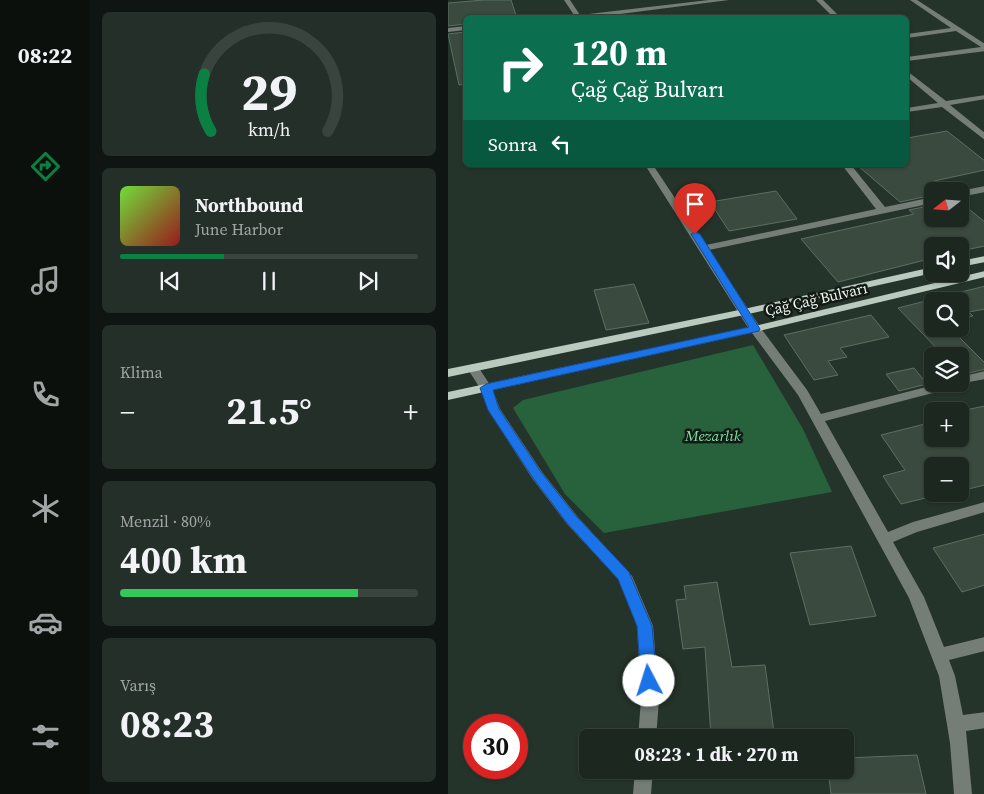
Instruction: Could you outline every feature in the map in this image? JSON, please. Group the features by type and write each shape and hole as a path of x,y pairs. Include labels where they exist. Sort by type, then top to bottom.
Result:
{"main road":[{"path":"969,262 984,258"},
{"name":"Çağ Çağ Bulvarı","path":"448,373 744,312 924,272"},
{"name":"Çağ Çağ Bulvarı","path":"448,396 755,329 984,274"}],"street":[{"path":"567,0 577,15"},
{"path":"596,15 726,0"},
{"path":"819,0 835,15"},
{"path":"913,0 984,48"},
{"path":"668,7 674,12"},
{"path":"448,30 463,28"},
{"path":"909,36 958,29"},
{"path":"909,58 984,48"},
{"path":"909,75 984,138"},
{"path":"909,110 984,97"},
{"path":"650,167 705,248 755,329 802,393 916,597 947,676 956,724 963,794"},
{"path":"848,167 883,210"},
{"path":"969,192 984,189"},
{"path":"705,248 924,202"},
{"path":"474,368 486,388 494,410 537,475 572,520 624,576 644,626 650,700 648,729"},
{"path":"969,379 984,375"},
{"path":"817,419 924,391"},
{"path":"884,540 913,528 984,508"},
{"path":"939,655 984,644"},
{"path":"956,724 984,720"},
{"path":"642,794 643,779"}],"green space":[{"name":"Mezarlık","path":"753,345 803,429 832,492 604,533 565,494 513,408 523,400"}],"building":[{"path":"511,0 516,15 463,15 463,24 448,26 448,3"},
{"path":"463,32 463,84 459,85 448,34"},
{"path":"947,131 985,161 985,170 934,181 935,182 924,182 924,197 900,202 859,167 909,167 909,138"},
{"path":"776,191 797,219 729,231 710,202"},
{"path":"924,207 924,228 969,228 969,209 985,222 985,246 969,249 969,237 924,237 924,260 838,282 801,239 914,214 909,210"},
{"path":"634,284 649,323 606,330 594,290"},
{"path":"985,286 985,309 969,312 969,292 961,292"},
{"path":"924,301 924,335 898,308"},
{"path":"871,315 889,337 840,348 847,357 828,361 838,375 814,380 784,335"},
{"path":"926,337 959,337 969,347 935,347"},
{"path":"969,347 985,363 985,369 969,373"},
{"path":"914,368 924,380 924,385 899,391 886,374"},
{"path":"985,406 985,485 969,489 969,457 924,457 924,498 901,504 883,476 905,470 881,435 924,424 924,447 969,447 969,409"},
{"path":"985,534 985,585 962,592 933,548"},
{"path":"851,546 876,616 810,625 790,553"},
{"path":"717,582 732,667 765,665 773,729 710,729 705,647 683,649 676,600 686,599 684,586"},
{"path":"917,755 926,794 831,794 829,779 854,779 854,758"}],"route":[{"path":"649,681 644,626 624,576 572,520 537,475 494,410 486,388 755,329 695,234"}]}
